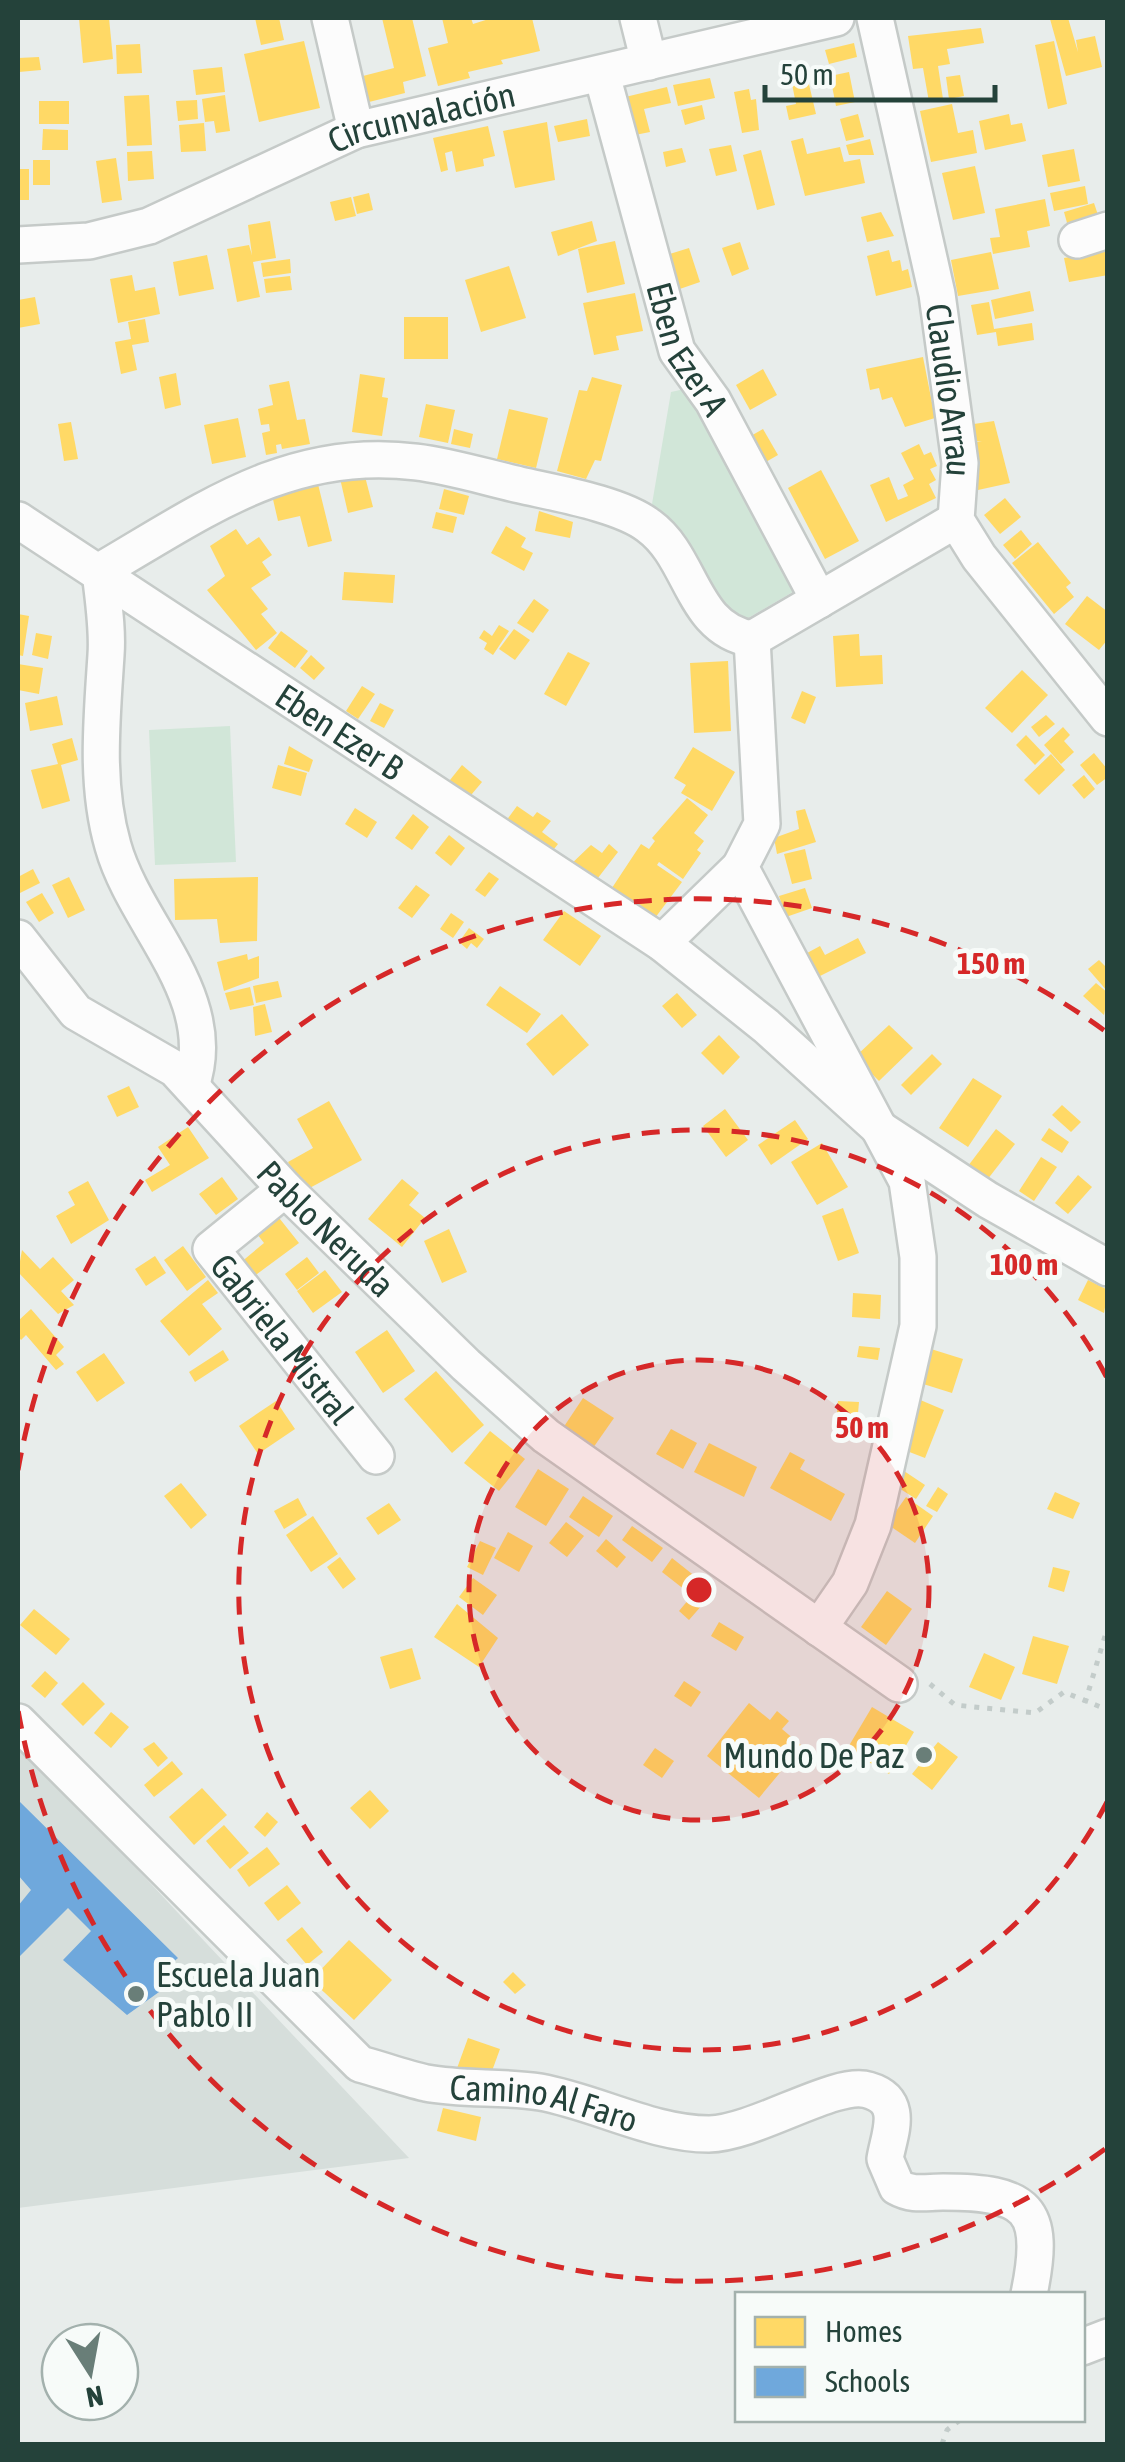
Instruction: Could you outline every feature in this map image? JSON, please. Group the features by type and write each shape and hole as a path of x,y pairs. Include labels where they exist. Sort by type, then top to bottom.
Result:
{"street":[{"path":"330,18 356,130"},
{"path":"638,18 650,62"},
{"name":"Circunvalación","path":"18,245 89,241 149,226 356,130 836,18"},
{"name":"Claudio Arrau","path":"876,18 937,294 960,463 956,520 979,557 1108,718"},
{"name":"Eben Ezer A","path":"602,75 676,351 714,401 819,600"},
{"path":"191,1086 198,1047 190,1005 172,959 124,876 106,812 100,704 107,653 100,572 246,486 273,476 330,463 418,462 546,490 636,518 669,547 713,622 736,636 752,639 956,520"},
{"name":"Eben Ezer B","path":"18,520 450,808 662,943 766,1026 880,1129 988,1200 1108,1268"},
{"path":"662,943 740,866 762,824 752,639"},
{"name":"Eben Ezer B","path":"740,866 907,1182 918,1257 918,1326 873,1526 850,1583 819,1628"},
{"name":"Pablo Neruda","path":"18,938 76,1012 112,1037 155,1056 191,1086 285,1189 466,1365 546,1436 899,1684"},
{"name":"Gabriela Mistral","path":"285,1189 211,1249 376,1456"},
{"name":"Camino Al Faro","path":"18,1722 360,2064 429,2084 540,2092 691,2133 751,2128 841,2091 866,2089 887,2102 893,2114 893,2139 884,2160 897,2187 918,2194 992,2192 1018,2204 1028,2215 1038,2252 1029,2292"}],"path":[{"path":"1085,1702 1108,1626"},
{"path":"899,1684 925,1680 955,1705 1034,1714 1064,1692 1108,1710"},
{"path":"942,2444 947,2430 957,2422"}],"shaded area":[{"name":"Escuela Juan Pablo II","path":"18,1741 207,1944 409,2158 18,2208"}],"green space":[{"path":"689,388 803,586 743,621 724,616 676,525 652,504 671,392"},
{"path":"230,726 236,862 155,865 149,730"}],"building: Homes":[{"path":"79,18 109,18 113,59 83,63"},
{"path":"255,18 279,18 284,40 261,45"},
{"path":"382,18 412,18 426,76 403,82 405,93 365,103 359,77 394,68"},
{"path":"442,18 471,18 473,24 492,18 532,18 540,51 501,60 503,64 468,72 470,78 438,86 428,48 448,43"},
{"path":"1068,18 1078,52 1076,40 1095,36 1102,67 1066,76 1050,19"},
{"path":"981,28 984,43 947,49 950,64 938,66 943,99 929,102 923,68 913,69 908,36"},
{"path":"304,41 320,108 259,122 244,54"},
{"path":"1054,41 1067,104 1048,109 1035,45"},
{"path":"854,43 857,57 829,64 825,50"},
{"path":"140,44 142,73 117,74 116,45"},
{"path":"39,57 41,70 19,72 18,58"},
{"path":"222,67 225,92 196,95 193,70"},
{"path":"849,72 855,102 836,106 830,76"},
{"path":"960,75 964,96 949,99 946,77"},
{"path":"710,78 715,98 678,106 673,85"},
{"path":"808,80 816,114 789,120 786,106 796,104 792,84"},
{"path":"667,87 671,103 644,109 650,132 630,136 621,98"},
{"path":"749,89 751,100 756,99 759,130 742,133 734,92"},
{"path":"149,95 152,145 127,146 124,96"},
{"path":"225,95 230,131 216,133 214,121 205,122 202,99"},
{"path":"197,100 198,119 178,121 176,101"},
{"path":"39,101 69,101 69,124 39,124"},
{"path":"952,104 958,133 973,130 977,153 931,162 920,111"},
{"path":"702,105 705,119 685,125 681,110"},
{"path":"858,114 864,137 846,141 840,119"},
{"path":"1009,114 1011,125 1022,123 1026,141 985,150 979,121"},
{"path":"587,119 590,136 558,142 554,126"},
{"path":"547,122 555,180 515,188 503,131"},
{"path":"204,123 206,151 181,152 179,125"},
{"path":"488,126 495,156 483,159 484,166 456,172 452,151 445,153 448,170 441,172 433,138"},
{"path":"43,129 68,130 68,150 42,150"},
{"path":"803,138 807,154 840,147 844,162 860,159 865,183 805,196 791,141"},
{"path":"870,139 874,155 849,155 846,145"},
{"path":"731,145 737,171 716,176 709,149"},
{"path":"682,148 686,162 666,167 663,152"},
{"path":"1074,149 1080,181 1048,187 1042,155"},
{"path":"761,150 775,205 757,210 743,155"},
{"path":"152,151 154,179 128,181 127,152"},
{"path":"116,158 122,200 102,203 96,161"},
{"path":"33,160 50,160 50,185 33,185"},
{"path":"975,166 985,213 953,220 942,173"},
{"path":"18,169 29,169 29,200 18,200"},
{"path":"1085,186 1088,204 1054,211 1050,193"},
{"path":"369,193 373,210 357,214 353,197"},
{"path":"351,197 356,216 335,221 330,202"},
{"path":"1045,199 1050,226 1027,231 1030,247 993,254 990,238 1000,237 995,209"},
{"path":"1094,203 1100,221 1069,230 1064,212"},
{"path":"881,212 894,236 867,242 861,217"},
{"path":"270,221 276,258 253,262 260,297 237,302 227,249 249,245 252,255 248,225"},
{"path":"592,221 597,241 558,256 551,232"},
{"path":"615,241 625,284 587,293 578,249"},
{"path":"740,242 749,269 732,276 722,248"},
{"path":"689,248 700,282 671,292 660,257"},
{"path":"889,250 892,262 900,260 902,271 908,269 912,287 876,296 867,256"},
{"path":"1108,250 1108,275 1069,282 1064,258"},
{"path":"991,252 999,289 958,296 951,260"},
{"path":"207,255 214,289 179,296 173,262"},
{"path":"290,259 291,273 263,277 261,263"},
{"path":"509,266 526,318 481,332 465,280"},
{"path":"132,275 135,291 155,287 160,314 118,323 110,279"},
{"path":"290,276 292,290 266,293 264,279"},
{"path":"1030,291 1034,311 995,319 991,300"},
{"path":"635,293 643,331 616,336 619,350 594,355 583,303"},
{"path":"35,297 40,324 18,328 18,300"},
{"path":"989,302 994,329 1032,323 1034,340 998,346 996,332 977,335 971,305"},
{"path":"404,317 448,317 448,359 404,359"},
{"path":"145,319 149,342 132,345 137,370 121,374 115,342 131,339 128,322"},
{"path":"923,357 935,418 905,427 892,397 882,400 879,388 870,390 866,369"},
{"path":"763,369 777,395 750,410 736,385"},
{"path":"176,373 181,405 165,409 159,377"},
{"path":"360,374 385,378 382,397 388,398 382,436 352,432"},
{"path":"592,377 622,385 601,461 595,460 586,479 557,471 579,390 587,391"},
{"path":"289,381 297,420 305,419 310,444 282,449 281,444 276,445 277,453 266,455 262,433 270,431 269,424 261,425 258,409 273,405 269,385"},
{"path":"426,404 455,410 448,443 419,437"},
{"path":"509,409 548,418 536,468 497,459"},
{"path":"238,418 246,457 212,464 204,425"},
{"path":"994,421 1010,483 978,490 968,443 982,441 970,441 967,425"},
{"path":"71,422 78,459 64,461 58,424"},
{"path":"454,429 473,434 470,448 451,444"},
{"path":"763,429 778,455 764,463 749,437"},
{"path":"919,444 924,455 931,452 937,466 930,469 936,480 929,484 936,498 886,522 870,485 889,477 898,500 908,496 903,485 914,479 901,453"},
{"path":"363,469 373,507 348,513 339,474"},
{"path":"821,470 859,541 825,559 788,488"},
{"path":"316,476 332,541 308,547 300,516 278,521 272,495"},
{"path":"444,489 469,496 464,515 439,509"},
{"path":"1005,498 1021,517 1000,534 984,515"},
{"path":"539,511 573,522 570,538 535,531"},
{"path":"436,512 457,517 453,533 432,528"},
{"path":"506,526 526,538 521,547 533,553 524,571 491,553"},
{"path":"236,529 247,545 259,537 272,555 262,562 271,575 251,588 268,609 261,614 277,633 256,650 207,590 225,576 210,546"},
{"path":"1021,530 1032,544 1015,559 1003,545"},
{"path":"1038,542 1071,583 1066,587 1074,597 1054,614 1012,563"},
{"path":"344,572 395,575 393,603 342,600"},
{"path":"1087,596 1108,612 1108,639 1099,650 1065,624"},
{"path":"534,599 549,610 533,633 517,623"},
{"path":"18,614 29,616 23,656 18,655"},
{"path":"499,625 509,631 493,655 484,649 487,643 479,638 484,630 492,636"},
{"path":"514,629 530,640 515,660 499,649"},
{"path":"281,631 308,651 295,668 268,648"},
{"path":"36,633 52,636 48,659 32,655"},
{"path":"859,634 860,656 882,655 883,684 836,687 833,636"},
{"path":"568,652 590,663 566,706 544,694"},
{"path":"311,655 325,668 314,680 300,668"},
{"path":"728,661 731,731 694,733 690,663"},
{"path":"18,664 43,668 39,694 18,690"},
{"path":"1022,670 1048,695 1012,733 985,708"},
{"path":"362,686 375,694 358,719 346,711"},
{"path":"802,691 816,697 805,724 791,718"},
{"path":"57,696 63,725 30,731 25,703"},
{"path":"380,703 394,710 384,728 370,721"},
{"path":"1046,715 1055,724 1039,737 1031,727"},
{"path":"1063,727 1070,735 1064,741 1074,752 1061,764 1044,745"},
{"path":"1026,735 1045,755 1035,765 1016,745"},
{"path":"72,738 78,760 61,765 70,801 42,809 31,770 58,764 52,744"},
{"path":"289,746 313,760 309,772 284,764"},
{"path":"693,747 735,772 712,811 681,793 686,785 674,778"},
{"path":"1094,753 1108,770 1108,777 1097,785 1080,765"},
{"path":"1051,754 1065,770 1039,795 1024,780"},
{"path":"278,765 307,773 301,796 272,788"},
{"path":"462,765 482,782 466,801 446,785"},
{"path":"1084,775 1095,789 1084,799 1072,785"},
{"path":"687,798 708,815 694,833 704,841 697,850 701,853 683,879 659,862 657,865 682,882 652,922 608,894 641,844 649,849 655,841 652,838"},
{"path":"517,806 533,817 537,812 551,821 542,832 558,844 547,858 503,825"},
{"path":"355,808 377,822 367,838 345,824"},
{"path":"805,809 816,842 777,854 774,838 799,829 796,811"},
{"path":"413,814 429,827 412,850 395,838"},
{"path":"449,835 465,848 451,866 435,853"},
{"path":"609,844 618,852 591,887 567,868 591,845 602,853"},
{"path":"805,849 812,879 792,884 784,854"},
{"path":"33,869 40,883 18,894 18,877"},
{"path":"489,872 499,879 485,897 475,890"},
{"path":"69,877 85,910 68,918 52,885"},
{"path":"258,877 257,941 220,943 217,919 175,920 174,879"},
{"path":"416,885 430,895 412,918 398,908"},
{"path":"805,888 812,908 786,917 779,896"},
{"path":"42,893 54,913 39,922 26,902"},
{"path":"564,911 601,936 580,966 543,940"},
{"path":"451,913 464,922 453,938 440,929"},
{"path":"469,928 484,939 477,948 471,943 467,949 459,942"},
{"path":"858,938 866,953 810,981 798,958 820,946 825,955"},
{"path":"247,954 248,960 259,956 259,978 224,991 217,962"},
{"path":"1099,960 1108,969 1108,992 1088,969"},
{"path":"278,981 282,997 256,1003 253,986"},
{"path":"1096,983 1108,993 1104,1015 1083,996"},
{"path":"500,986 541,1014 527,1033 486,1005"},
{"path":"250,987 254,1005 230,1010 225,993"},
{"path":"677,993 697,1015 682,1028 662,1006"},
{"path":"265,1004 272,1032 255,1036 253,1007"},
{"path":"562,1014 589,1045 553,1076 526,1044"},
{"path":"889,1025 913,1048 879,1081 855,1057"},
{"path":"719,1035 740,1057 723,1075 701,1053"},
{"path":"932,1054 942,1064 911,1095 901,1085"},
{"path":"973,1078 1002,1096 968,1147 939,1128"},
{"path":"129,1086 139,1107 117,1117 107,1096"},
{"path":"329,1101 362,1160 304,1191 288,1162 313,1148 297,1119"},
{"path":"1062,1105 1081,1122 1071,1132 1052,1115"},
{"path":"725,1109 748,1140 726,1157 703,1126"},
{"path":"795,1120 808,1139 771,1165 758,1145"},
{"path":"188,1127 209,1158 152,1192 145,1180 170,1165 158,1147"},
{"path":"1049,1128 1069,1142 1062,1153 1041,1140"},
{"path":"996,1129 1015,1144 987,1180 968,1166"},
{"path":"822,1143 848,1187 817,1205 791,1162"},
{"path":"1041,1157 1057,1167 1034,1201 1019,1191"},
{"path":"1078,1175 1092,1187 1068,1214 1055,1203"},
{"path":"222,1177 238,1199 216,1215 199,1194"},
{"path":"402,1179 419,1193 409,1205 425,1218 402,1247 368,1219"},
{"path":"88,1181 109,1220 71,1244 56,1216 75,1205 68,1192"},
{"path":"843,1208 859,1253 838,1261 822,1216"},
{"path":"276,1214 299,1243 253,1277 240,1263 264,1243 254,1230"},
{"path":"449,1229 467,1272 442,1283 424,1241"},
{"path":"183,1246 206,1277 187,1291 164,1260"},
{"path":"22,1250 40,1269 53,1257 74,1280 61,1291 74,1305 58,1314 18,1272"},
{"path":"155,1256 166,1273 146,1286 135,1269"},
{"path":"307,1257 319,1273 297,1290 285,1274"},
{"path":"325,1270 342,1292 313,1313 297,1291"},
{"path":"208,1280 218,1293 202,1304 222,1329 189,1356 160,1321"},
{"path":"1088,1280 1108,1290 1104,1313 1078,1300"},
{"path":"853,1293 881,1295 880,1319 852,1317"},
{"path":"31,1309 64,1347 56,1355 64,1364 56,1370 26,1335 21,1340 18,1336 18,1321"},
{"path":"387,1330 415,1371 383,1393 355,1352"},
{"path":"859,1346 880,1348 878,1360 857,1357"},
{"path":"931,1349 963,1359 952,1393 920,1383"},
{"path":"223,1350 229,1360 195,1382 189,1372"},
{"path":"104,1353 125,1383 97,1402 76,1372"},
{"path":"436,1371 484,1425 452,1453 404,1399"},
{"path":"583,1398 614,1418 593,1448 563,1428"},
{"path":"918,1399 944,1410 925,1458 899,1448"},
{"path":"276,1401 295,1429 258,1454 239,1426"},
{"path":"838,1401 859,1402 857,1425 836,1423"},
{"path":"671,1429 697,1443 683,1469 656,1454"},
{"path":"490,1431 525,1459 499,1491 464,1463"},
{"path":"709,1443 757,1467 744,1497 694,1472"},
{"path":"790,1452 805,1460 800,1469 845,1494 831,1521 770,1488"},
{"path":"538,1469 569,1489 546,1526 515,1507"},
{"path":"901,1469 925,1485 916,1499 891,1483"},
{"path":"181,1483 207,1515 191,1529 164,1496"},
{"path":"938,1487 948,1494 937,1512 926,1506"},
{"path":"1055,1492 1080,1503 1073,1519 1047,1509"},
{"path":"583,1496 613,1516 599,1537 569,1517"},
{"path":"906,1497 933,1516 915,1543 887,1524"},
{"path":"298,1498 307,1515 284,1529 274,1511"},
{"path":"389,1503 401,1520 378,1535 366,1518"},
{"path":"313,1516 338,1554 311,1572 286,1535"},
{"path":"566,1522 584,1536 567,1557 549,1543"},
{"path":"632,1526 663,1548 652,1562 622,1540"},
{"path":"508,1532 533,1546 519,1572 494,1558"},
{"path":"606,1539 626,1557 617,1568 596,1551"},
{"path":"480,1541 496,1548 483,1575 467,1567"},
{"path":"340,1557 356,1579 343,1589 327,1567"},
{"path":"672,1558 696,1577 685,1590 662,1572"},
{"path":"1053,1567 1070,1571 1064,1592 1048,1587"},
{"path":"473,1578 497,1595 483,1615 459,1597"},
{"path":"699,1587 710,1596 689,1620 679,1611"},
{"path":"887,1591 912,1609 886,1645 861,1627"},
{"path":"457,1604 498,1638 479,1667 434,1637"},
{"path":"34,1609 70,1639 56,1655 20,1625"},
{"path":"719,1622 744,1637 736,1651 711,1636"},
{"path":"1033,1636 1069,1646 1057,1684 1022,1674"},
{"path":"412,1648 421,1679 390,1689 380,1657"},
{"path":"984,1653 1015,1667 1001,1700 969,1687"},
{"path":"45,1671 58,1683 45,1698 31,1686"},
{"path":"684,1681 701,1692 691,1707 674,1696"},
{"path":"83,1682 105,1704 83,1726 61,1704"},
{"path":"749,1703 770,1720 777,1711 789,1721 782,1729 802,1746 759,1798 707,1756"},
{"path":"872,1707 914,1732 889,1774 847,1749"},
{"path":"111,1712 129,1727 111,1748 94,1733"},
{"path":"154,1742 168,1758 158,1767 143,1749"},
{"path":"938,1742 958,1757 932,1790 912,1774"},
{"path":"655,1748 674,1761 662,1778 643,1765"},
{"path":"172,1761 183,1774 154,1797 144,1785"},
{"path":"202,1788 227,1815 194,1845 169,1817"},
{"path":"370,1790 389,1811 370,1829 350,1808"},
{"path":"267,1812 278,1822 265,1837 254,1827"},
{"path":"224,1825 249,1853 230,1869 206,1841"},
{"path":"267,1847 280,1864 249,1887 237,1870"},
{"path":"287,1885 301,1903 278,1921 264,1903"},
{"path":"302,1927 323,1952 307,1965 286,1940"},
{"path":"349,1940 392,1980 354,2020 311,1980"},
{"path":"513,1972 526,1985 515,1994 503,1982"},
{"path":"468,2038 500,2049 488,2082 456,2071"},
{"path":"443,2108 481,2117 476,2141 437,2131"}],"building: Schools":[{"path":"18,1800 178,1958 156,1977 166,1987 127,2015 63,1960 91,1931 68,1908 18,1958 18,1906 31,1890 18,1875"}],"place":[{"name":"Mundo De Paz","path":"924,1755"},
{"name":"Escuela Juan Pablo II","path":"136,1994"}]}
